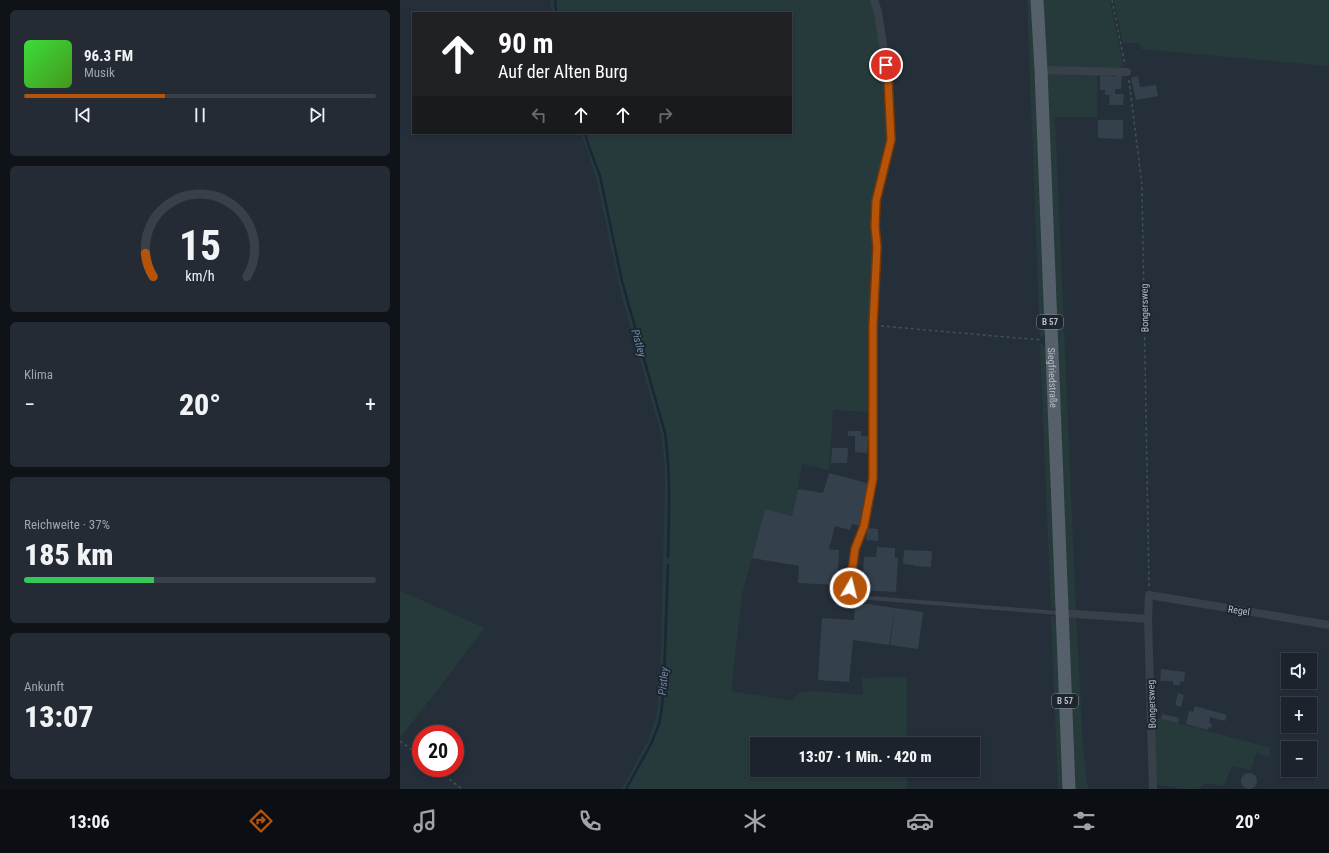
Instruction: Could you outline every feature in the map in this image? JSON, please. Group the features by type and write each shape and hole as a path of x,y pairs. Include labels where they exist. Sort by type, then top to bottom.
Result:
{"main road":[{"name":"Siegfriedstraße","path":"1037,0 1062,613"},
{"name":"B 57","path":"1062,613 1069,789"}],"street":[{"path":"873,478 873,326 877,247 875,227 876,201 891,140 888,78 878,12 874,0"},
{"path":"1041,70 1127,72"},
{"name":"Bongersweg","path":"1149,595 1148,619 1153,789"},
{"name":"Regel","path":"1149,595 1329,624"},
{"path":"1062,613 1148,619"}],"lane":[{"path":"873,478 864,526 855,549 850,588 852,594 857,597 1062,613"}],"path":[{"name":"Bongersweg","path":"1112,0 1129,82 1142,186 1149,595"},
{"path":"873,326 1050,341"},
{"path":"400,741 412,750"},
{"path":"447,777 462,789"}],"shaded area":[{"path":"550,0 871,0 876,12 885,79 888,139 874,200 871,412 833,410 829,470 802,464 792,516 765,509 742,594 731,691 792,701 798,693 811,691 863,695 862,678 907,677 907,737 750,737 750,777 907,777 907,789 622,789 648,741 657,713 661,648 665,478 664,456 661,434 621,294 596,177 581,134 792,134 792,12 552,12"},
{"path":"1027,0 1032,0 1046,334 1040,338"},
{"path":"1041,0 1110,0 1123,65 1119,70 1053,68 1043,62"},
{"path":"1114,0 1329,0 1329,66 1141,49 1140,43 1123,43"},
{"path":"1054,72 1097,74 1097,117 1055,117 1076,612 1066,606 1045,75"},
{"path":"1040,343 1047,347 1057,605 1051,610"},
{"path":"400,591 485,628 400,738"},
{"path":"1051,615 1058,621 1064,789 1058,789"},
{"path":"1076,615 1083,748 1088,789 1074,789 1067,619"},
{"path":"1154,717 1271,748 1269,757 1256,753 1251,770 1232,766 1224,786 1205,783 1198,789 1185,789 1155,784"}],"building":[{"path":"1100,75 1116,77 1116,75 1122,75 1121,89 1115,89 1115,94 1124,94 1123,105 1109,105 1110,95 1105,95 1105,90 1100,90"},
{"path":"1138,76 1140,87 1156,85 1158,96 1136,100 1131,78"},
{"path":"1098,120 1123,120 1123,139 1098,138"},
{"path":"848,431 861,431 861,436 868,436 867,453 855,452 855,436 848,436"},
{"path":"832,448 848,448 847,463 831,463"},
{"path":"829,473 870,485 860,526 852,524 850,530 835,526 829,549 839,550 837,585 798,583 799,566 752,558 765,509 792,516 798,489 823,493"},
{"path":"867,528 878,529 878,541 866,540"},
{"path":"877,547 895,548 895,558 898,558 896,592 862,590 864,557 876,557"},
{"path":"904,550 932,551 931,567 903,564"},
{"path":"855,602 895,608 889,645 853,640 849,682 818,680 822,618 854,620"},
{"path":"895,608 923,612 918,649 890,645"},
{"path":"1161,669 1185,672 1184,682 1180,681 1180,685 1173,685 1173,681 1160,681"},
{"path":"1178,693 1184,695 1181,707 1175,705"},
{"path":"1195,706 1227,715 1225,721 1210,717 1209,723 1212,724 1211,728 1209,727 1208,730 1186,724 1189,711 1193,712"},
{"path":"1162,714 1179,718 1178,723 1161,719"},
{"path":"1246,773 1252,773 1257,778 1255,787 1252,789 1246,789 1241,784 1241,778"}],"waterway":[{"name":"Pistley","path":"555,0 556,12"},
{"name":"Pistley","path":"585,134 600,176 622,281 665,433 669,480 668,557"},
{"name":"Pistley","path":"626,789 651,744 659,724 664,678 668,565"}],"route":[{"path":"850,588 855,549 864,526 873,478 873,326 877,247 875,227 876,201 891,140 886,65"}]}
